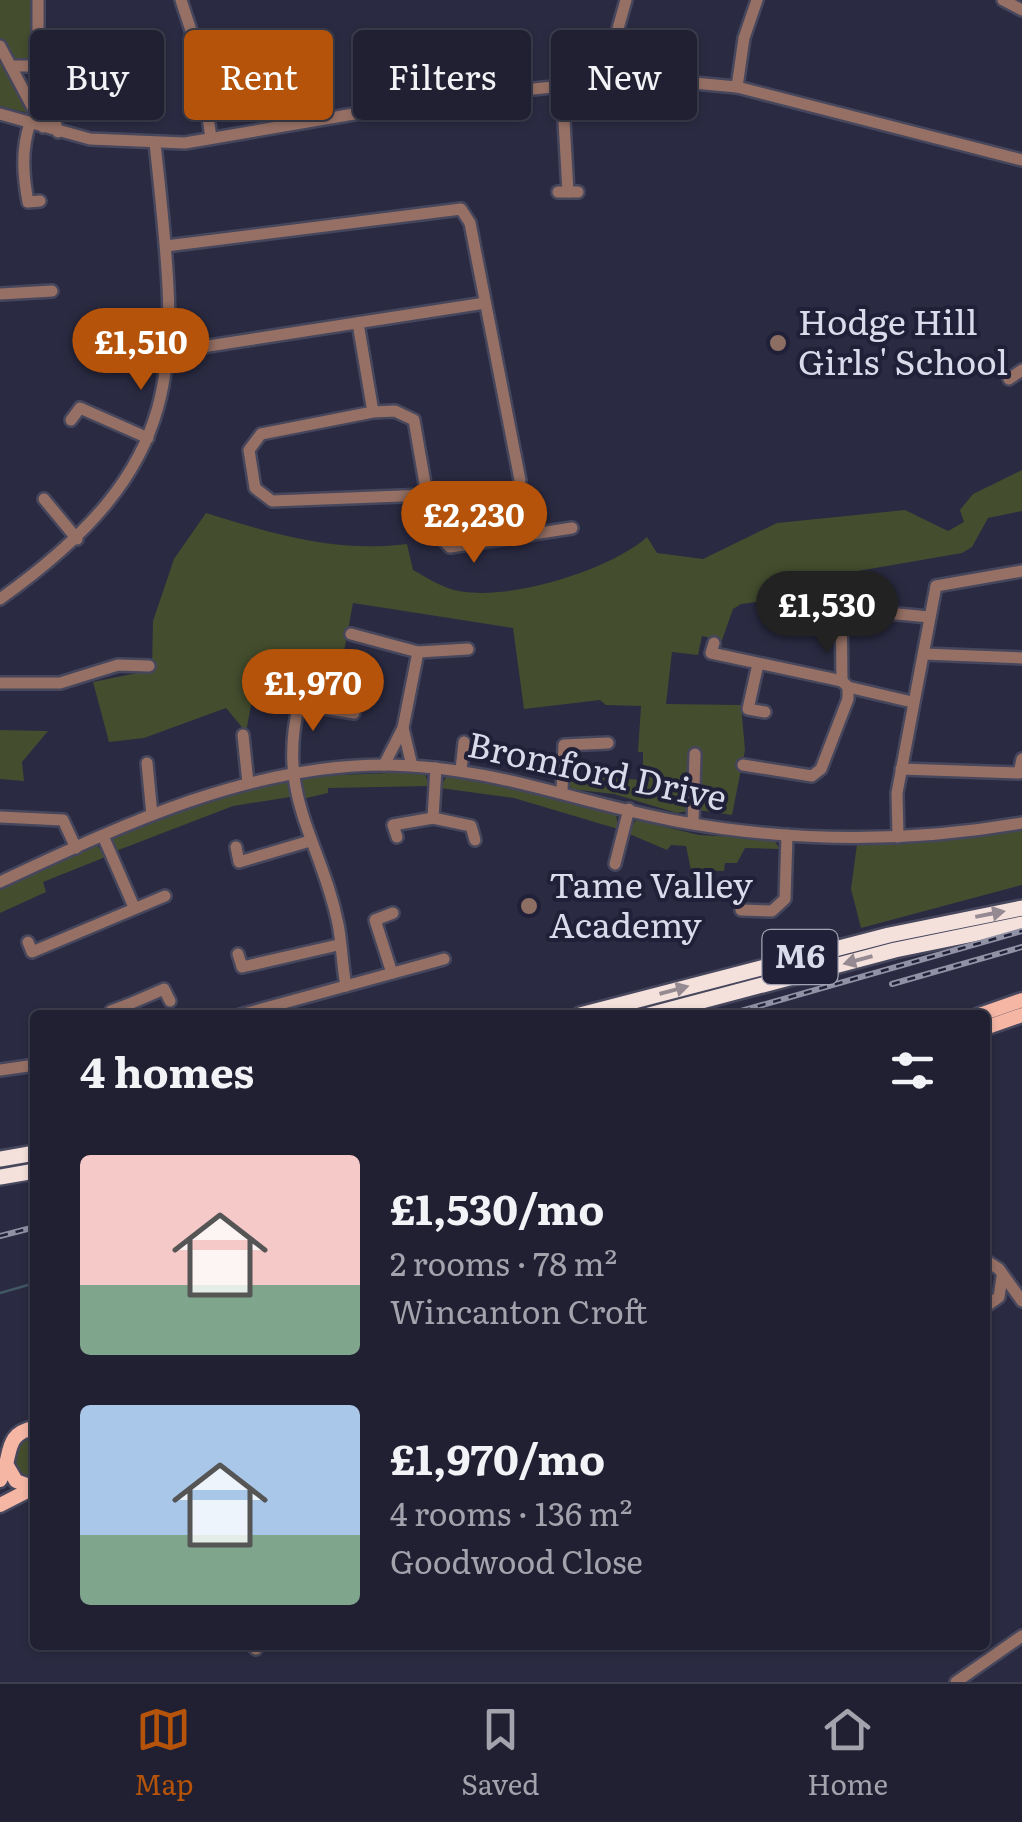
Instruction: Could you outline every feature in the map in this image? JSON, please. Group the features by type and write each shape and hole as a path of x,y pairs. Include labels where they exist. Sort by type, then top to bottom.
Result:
{"highway":[{"name":"M6","path":"599,1010 889,935 1022,908"},
{"name":"M6","path":"668,1010 895,950 1022,924"},
{"path":"0,1159 30,1154"},
{"path":"0,1177 30,1172"}],"main road":[{"path":"990,1011 1022,1000"},
{"path":"990,1026 1022,1015"},
{"path":"0,1480 13,1438 30,1430"},
{"path":"6,1464 16,1480 30,1486"},
{"path":"0,1504 30,1490"}],"street":[{"path":"38,0 38,30"},
{"path":"181,0 199,55 211,138"},
{"path":"618,30 626,0"},
{"path":"737,87 744,38 757,0"},
{"path":"1003,0 1022,10"},
{"path":"0,46 37,125"},
{"path":"12,66 30,66"},
{"path":"697,86 737,87 1020,159 1022,145"},
{"path":"0,114 58,132 155,144 453,97 551,87"},
{"path":"54,120 58,132"},
{"path":"564,120 568,192"},
{"path":"37,125 24,148 24,184 28,202 40,201"},
{"path":"0,600 77,539 119,490 148,438 170,352 166,246 155,144"},
{"path":"166,246 455,207 467,213 520,480"},
{"path":"0,294 52,291"},
{"path":"170,352 485,303"},
{"path":"358,323 373,412"},
{"path":"1009,379 1022,370"},
{"path":"71,420 80,408 148,438"},
{"path":"427,495 272,501 255,488 248,450 260,434 394,410 414,420 438,538 450,547 572,528"},
{"path":"40,518 48,504 77,539"},
{"path":"898,837 901,769 912,702 940,583 1022,570"},
{"path":"743,764 802,778 821,769 848,699 841,595 828,596"},
{"path":"887,600 886,613 930,617"},
{"path":"351,634 418,652 468,649"},
{"path":"714,642 710,654 912,702"},
{"path":"384,765 403,728 418,652"},
{"path":"924,654 1022,658"},
{"path":"0,683 60,683 135,659 149,666"},
{"path":"758,664 748,708 764,712"},
{"path":"346,986 338,926 310,841 289,744 299,704 354,713"},
{"path":"403,728 412,766"},
{"path":"244,735 248,783"},
{"path":"461,770 464,742"},
{"path":"562,790 564,745 608,743"},
{"path":"694,823 696,754"},
{"path":"901,769 1019,773 1022,759"},
{"path":"147,763 152,815"},
{"name":"Bromford Drive","path":"0,882 152,815 248,783 293,774 384,765 461,770 694,823 787,835 898,837 1022,822"},
{"path":"433,818 436,768"},
{"path":"615,864 629,809"},
{"path":"0,818 63,820 76,848"},
{"path":"397,837 393,824 433,818 471,826 475,840"},
{"path":"741,910 772,911 786,899 787,835"},
{"path":"103,836 134,907"},
{"path":"236,848 239,862 310,841"},
{"path":"28,942 32,952 165,896"},
{"path":"392,974 375,920 393,913"},
{"path":"238,954 242,967 338,945"},
{"path":"258,1010 444,959"},
{"path":"129,1010 164,990 170,1001"},
{"path":"0,1070 30,1066"},
{"path":"990,1265 1022,1304"},
{"path":"990,1305 1002,1291 1002,1277"},
{"path":"990,1305 1022,1304"},
{"path":"956,1682 1022,1636"}],"green space":[{"path":"0,0 34,0 30,61 13,62 0,41"},
{"path":"0,56 30,114 0,106"},
{"path":"1022,470 1022,511 988,518 972,547 962,553 858,571 825,593 741,604 733,609 722,640 702,636 698,655 672,652 666,704 741,705 745,750 732,815 698,810 702,752 694,752 688,811 677,813 614,794 571,789 567,775 643,780 643,752 638,752 641,706 606,705 600,700 524,709 513,628 353,603 340,673 297,664 293,688 252,700 246,732 226,708 144,738 109,742 93,682 152,670 153,621 174,559 206,513 330,544 407,544 413,570 430,580 469,592 494,592 522,589 580,573 630,550 647,537 657,553 703,559 777,523 905,510 948,531 964,522 960,510 973,494"},
{"path":"0,730 48,731 22,762 24,781 0,779"},
{"path":"425,774 429,786 328,788 328,793 302,799 299,784 302,778 313,776"},
{"path":"447,775 514,785 616,813 618,829 514,798 440,788"},
{"path":"284,779 291,785 290,797 233,806 116,851 112,841 114,836 212,799"},
{"path":"636,820 699,835 773,839 780,849 745,848 737,863 725,863 724,871 691,870 686,846 671,845 667,850 627,833"},
{"path":"1022,829 1022,885 861,928 851,889 857,844 978,837"},
{"path":"95,844 108,856 43,882 46,892 0,913 0,887"},
{"path":"30,1439 30,1478 20,1473 14,1459 19,1444"}],"waterway":[{"path":"0,1293 30,1284"}],"railway":[{"path":"745,1010 1022,931"},
{"path":"892,984 1022,947"},
{"path":"0,1236 30,1228"}],"place":[{"name":"Hodge Hill Girls' School","path":"778,343"},
{"name":"Tame Valley Academy","path":"529,906"}]}
